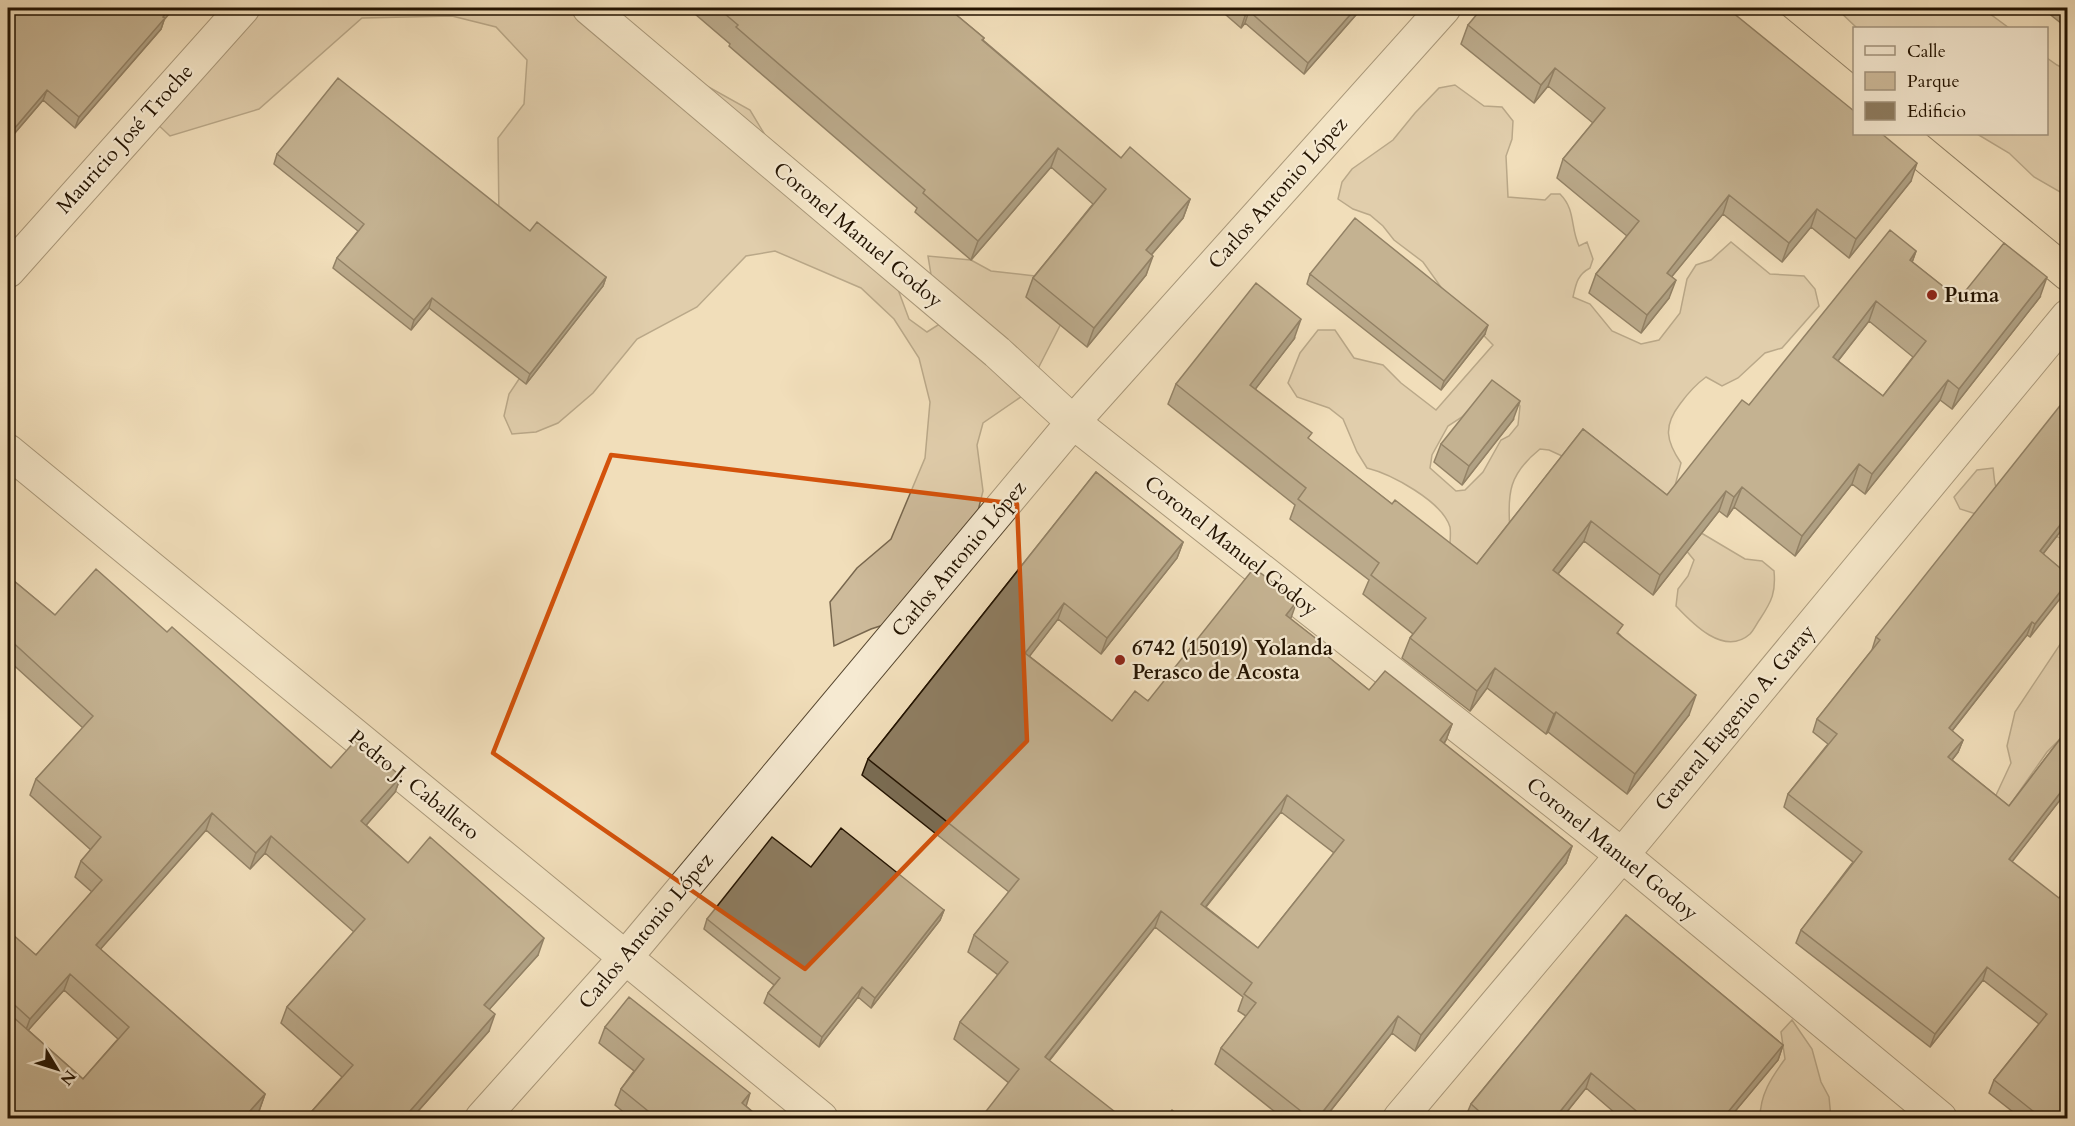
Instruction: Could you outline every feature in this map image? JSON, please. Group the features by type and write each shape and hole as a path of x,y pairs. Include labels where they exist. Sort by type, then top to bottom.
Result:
{"highway":[{"path":"1748,8 1853,95"},
{"path":"1900,135 2067,274"}],"street":[{"name":"Mauricio José Troche","path":"8,271 243,8"},
{"name":"Coronel Manuel Godoy","path":"589,8 997,352 1073,422 1622,855 1940,1119"},
{"name":"Carlos Antonio López","path":"482,1119 625,958 1073,422 1444,8"},
{"name":"General Eugenio A. Garay","path":"1400,1119 1622,855 2067,316"},
{"name":"Pedro J. Caballero","path":"8,451 821,1119"}],"highlighted area":[{"path":"611,455 1017,504 1027,741 805,969 493,753"}],"green space":[{"path":"226,8 591,8 653,56 750,110 786,170 877,233 909,319 927,332 946,320 935,299 928,256 971,260 991,271 1035,276 1072,302 1025,394 983,423 977,445 983,491 972,535 914,615 871,629 834,646 830,602 857,568 891,539 925,458 930,402 919,358 894,319 861,288 775,251 746,256 697,307 637,339 593,393 558,423 536,432 512,434 504,416 509,394 535,355 499,220 498,138 524,104 527,60 496,27 452,16 362,18 259,109 170,136 154,121"},
{"path":"1836,8 1982,8 2008,27 1856,27"},
{"path":"2048,59 2067,70 2067,196 2034,177 2009,153 1979,135 2048,135"},
{"path":"1455,85 1484,106 1502,107 1513,121 1512,139 1506,156 1508,197 1545,200 1551,194 1560,194 1565,200 1571,212 1579,246 1587,242 1593,259 1590,268 1578,280 1573,297 1590,304 1612,331 1641,344 1659,340 1680,313 1687,279 1696,265 1711,260 1731,242 1770,274 1804,276 1815,289 1819,306 1782,348 1765,353 1738,378 1722,386 1706,377 1683,400 1671,419 1669,427 1668,434 1672,448 1681,463 1672,497 1677,515 1703,534 1745,559 1762,561 1774,571 1774,591 1770,601 1750,634 1740,640 1730,642 1709,635 1676,606 1678,589 1688,576 1694,560 1662,521 1573,461 1549,450 1540,449 1530,458 1512,485 1509,505 1510,530 1474,572 1450,545 1450,527 1437,508 1427,498 1402,482 1367,468 1357,452 1343,419 1329,408 1297,397 1288,383 1300,353 1318,330 1335,330 1354,358 1383,365 1401,383 1436,410 1493,345 1453,304 1423,262 1394,240 1370,215 1353,209 1338,199 1342,182 1352,169 1393,140 1439,88","holes":["1481,396 1514,400 1520,406 1518,425 1509,436 1501,440 1483,472 1465,490 1456,491 1430,468 1432,455 1448,426 1462,417"]},
{"path":"1993,468 1994,480 2001,497 2016,514 2046,533 2067,540 2067,580 1992,519 1960,509 1954,497 1977,470"},
{"path":"2067,634 2067,732 2047,752 1996,825 1990,808 2011,763 2007,746 2015,712"},
{"path":"1792,1020 1812,1049 1821,1082 1829,1097 1831,1118 1760,1118 1767,1087 1785,1059 1781,1032"}],"building":[{"path":"8,8 170,8 163,17 165,18 79,117 47,90 8,136"},
{"path":"718,8 948,8 984,38 982,40 1121,158 1130,147 1190,199 1146,250 1153,256 1094,328 1033,278 1106,189 1058,148 978,241 923,193 925,190 736,27 738,25"},
{"path":"1236,8 1356,8 1308,63 1249,11 1245,16"},
{"path":"1482,8 1727,8 1853,110 1853,135 1883,135 1917,163 1856,239 1817,209 1789,243 1729,195 1667,273 1676,280 1647,315 1596,274 1639,221 1563,159 1605,108 1555,68 1541,85 1468,25"},
{"path":"338,78 530,231 537,222 606,277 530,374 432,298 414,320 337,258 364,224 277,154"},
{"path":"1355,218 1488,325 1444,381 1310,274"},
{"path":"1890,230 1916,251 1910,260 1959,299 2004,243 2047,277 1959,389 1948,380 1872,474 1859,464 1802,536 1742,487 1734,497 1726,491 1660,575 1591,521 1553,570 1623,625 1617,633 1696,695 1635,774 1495,668 1477,691 1410,638 1426,618 1371,575 1379,563 1298,499 1306,488 1176,384 1256,283 1301,319 1250,385 1312,433 1308,438 1392,504 1395,500 1477,564 1583,429 1667,495 1742,400 1749,405","holes":["1876,301 1926,341 1883,396 1833,357"]},
{"path":"1492,380 1520,401 1469,466 1441,444"},
{"path":"2067,397 2067,516 2040,551 2067,574 2067,583 2035,624 2032,622 1949,728 1963,740 1948,757 2009,806 2067,730 2067,784 2009,859 2059,898 2067,887 2067,1101 2054,1119 2043,1119 1994,1080 2047,1014 1987,967 1935,1034 1801,930 1862,852 1788,794 1837,734 1817,719 1880,640 1876,637"},
{"path":"1096,472 1183,542 1107,638 1064,603 1025,653 1112,721 1135,691 1148,701 1254,568 1297,601 1286,615 1319,641 1315,646 1369,690 1385,671 1452,724 1440,740 1572,846 1421,1035 1398,1016 1317,1119 1311,1119 1221,1048 1256,1003 1244,994 1252,983 1161,911 1045,1057 1124,1119 980,1119 1019,1069 960,1022 1008,962 974,935 1019,879 868,759","holes":["1287,795 1344,840 1258,948 1201,904"]},
{"path":"96,569 167,632 172,627 331,768 356,740 401,776 361,821 408,863 430,837 544,938 484,1005 495,1014 403,1119 305,1119 353,1065 287,1007 365,919 271,836 256,853 212,813 96,945 265,1094 243,1119 8,1119 8,1023 13,1017 83,1079 129,1027 70,974 30,1019 8,999 8,937 11,933 36,955 102,880 81,861 101,837 36,779 93,716 8,638 8,576 55,615"},
{"path":"841,828 944,910 875,998 862,987 822,1037 768,993 780,978 707,919 772,837 811,867"},
{"path":"1626,915 1783,1045 1728,1112 1731,1115 1728,1119 1646,1119 1591,1073 1554,1119 1488,1119 1471,1104"},
{"path":"629,997 750,1093 742,1103 761,1119 658,1119 621,1089 644,1059 605,1027"},
{"path":"1172,1110 1182,1119 1165,1119"}],"place":[{"name":"Puma","path":"1932,295"},
{"name":"6742 (15019) Yolanda Perasco de Acosta","path":"1120,660"}]}
